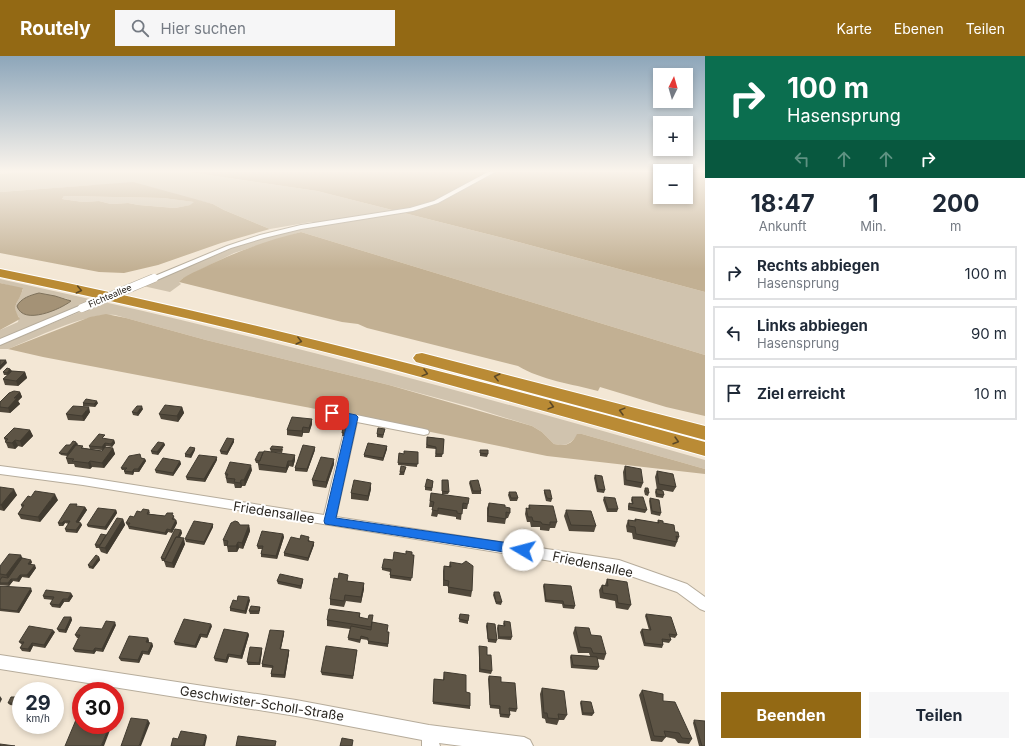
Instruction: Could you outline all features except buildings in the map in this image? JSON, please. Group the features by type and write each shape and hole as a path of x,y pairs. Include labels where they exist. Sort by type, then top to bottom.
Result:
{"highway":[{"path":"0,263 216,309 384,348 705,433"},
{"path":"0,273 133,301 337,350 517,397 705,449"}],"street":[{"name":"Fichteallee","path":"0,342 250,240 278,232 411,210 429,204"},
{"path":"332,413 424,432"},
{"path":"329,521 353,417"},
{"name":"Friedensallee","path":"0,470 90,482 619,566 682,588 705,605"},
{"name":"Geschwister-Scholl-Straße","path":"0,662 296,708 430,739 524,746"}],"shaded area":[{"path":"0,204 135,204 175,208 191,204 213,204 270,229 221,243 158,265 124,273 99,272 0,253"},
{"path":"135,204 192,204 175,208"},
{"path":"213,204 369,204 705,292 705,355 301,232 234,253 182,279 179,282 181,284 170,292 143,286 240,245 258,239 318,226 311,222 270,229"},
{"path":"369,204 705,204 705,292 503,238"},
{"path":"301,232 705,355 705,416 666,407 600,387 598,391 557,381 537,375 518,366 367,328 358,324 342,322 179,282 190,274 239,252 275,239"},
{"path":"0,279 94,300 0,340 0,330 18,322 19,317 15,310 16,303 23,289 0,283","holes":["39,293 68,299 66,305 37,315"]},
{"path":"0,283 23,288 16,304 17,314 20,319 0,330"},
{"path":"39,293 71,301 59,308 42,314 27,315 21,312 17,306 19,303 30,296"},
{"path":"104,302 330,357 556,418 705,460 705,469 582,434 568,444 554,444 542,432 532,426 471,407 389,385 206,340 115,315 104,315 76,322 8,349 0,349 0,345"},
{"path":"106,314 389,385 532,426 542,432 554,444 568,444 577,434 582,434 705,469 705,474 547,456 353,416 8,349 90,317"}],"route":[{"path":"332,413 353,417 329,521 523,550"}]}
